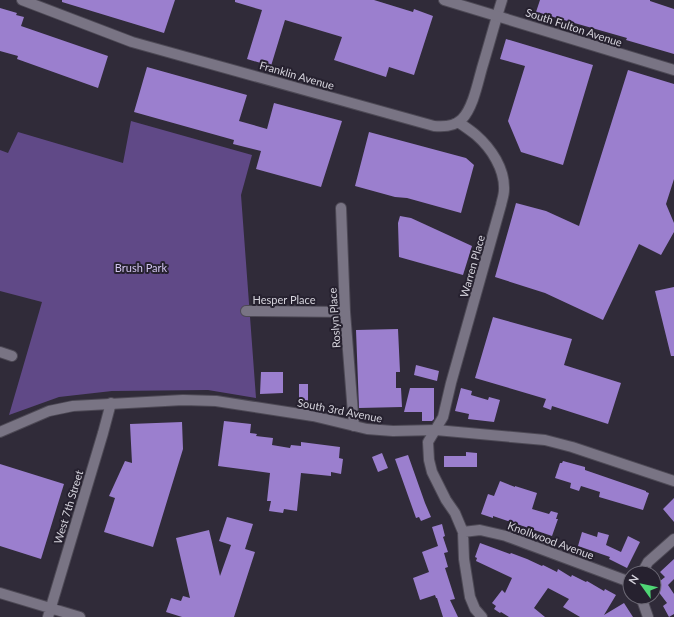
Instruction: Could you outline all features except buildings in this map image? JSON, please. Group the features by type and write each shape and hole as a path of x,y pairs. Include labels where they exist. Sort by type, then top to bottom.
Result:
{"street":[{"name":"Franklin Avenue","path":"22,0 132,42 293,86 361,107 434,126 444,127 458,122"},
{"name":"South Fulton Avenue","path":"444,0 674,70"},
{"path":"458,122 467,112 474,95 502,0"},
{"name":"Warren Place","path":"458,122 476,135 493,156 500,168 504,190 500,212 451,383 443,417 428,442 429,460 432,472 446,500 455,513 463,532"},
{"name":"Roslyn Place","path":"342,208 345,312 354,426"},
{"name":"Hesper Place","path":"246,311 345,312"},
{"path":"0,352 12,356"},
{"name":"South 3rd Avenue","path":"0,432 49,411 72,406 183,400 216,401 313,416 367,429 393,431 436,430 545,440 572,447 674,481"},
{"name":"West 7th Street","path":"50,612 111,403"},
{"name":"Knollwood Avenue","path":"463,532 480,530 506,536 622,579"},
{"path":"463,532 464,559 470,597 475,609 482,617"},
{"path":"646,565 674,539"},
{"path":"0,593 50,612 80,617"},
{"path":"643,605 648,617"}],"green space":[{"name":"Brush Park","path":"131,121 252,155 241,195 256,398 208,390 112,391 59,397 9,415 42,302 0,291 0,150 8,153 18,132 123,163"}]}
